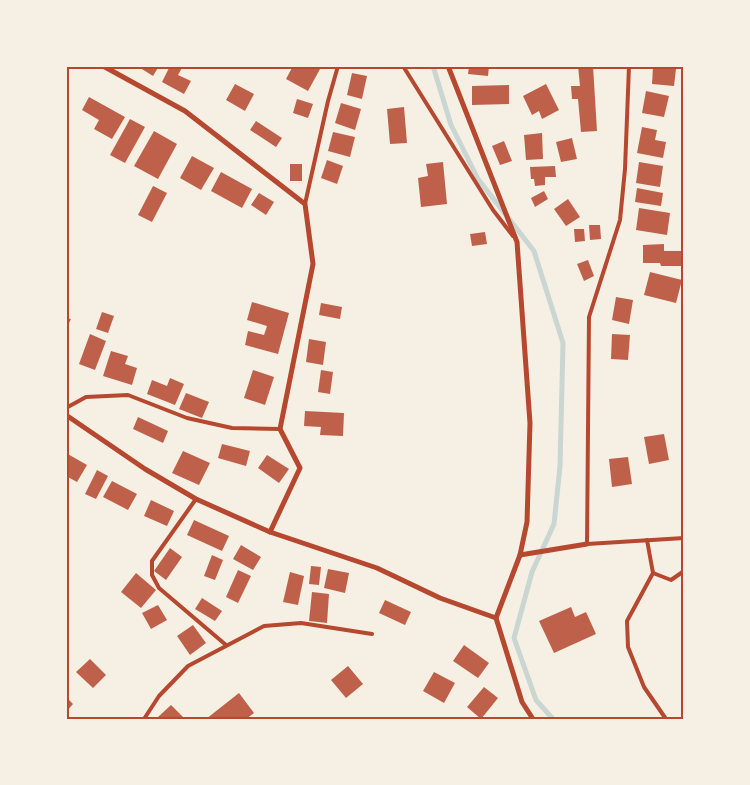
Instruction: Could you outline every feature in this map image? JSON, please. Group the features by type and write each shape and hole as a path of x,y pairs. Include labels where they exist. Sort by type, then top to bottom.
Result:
{"street":[{"path":"104,66 185,111 305,204 313,264 280,429 300,468 270,532"},
{"path":"448,66 517,242 530,423 527,522 520,554 496,618 522,702 533,719"},
{"path":"66,415 145,469 196,499 270,532 377,568 440,598 496,618"},
{"path":"520,554 587,544"}],"lane":[{"path":"305,204 328,101 338,66"},
{"path":"403,66 493,210 517,242"},
{"path":"629,66 620,220 589,317 587,544 684,538"},
{"path":"66,408 86,398 128,395 187,418 222,426 280,429"},
{"path":"196,499 152,561 152,575 159,588 226,645"},
{"path":"647,540 653,573 627,621 628,647 644,687 666,719"},
{"path":"653,573 671,580 684,571"},
{"path":"144,719 159,696 188,666 264,626 301,623 372,634"}],"building":[{"path":"137,66 159,66 153,76"},
{"path":"170,66 183,66 178,75 191,81 184,94 162,82"},
{"path":"293,66 316,66 320,69 308,91 286,79"},
{"path":"469,66 489,66 488,76 468,74"},
{"path":"578,66 593,66 597,131 581,132 578,99 572,99 571,86 580,86"},
{"path":"653,67 676,69 674,86 652,84"},
{"path":"352,73 367,76 362,99 347,95"},
{"path":"235,84 254,94 245,111 226,100"},
{"path":"546,84 559,110 542,119 539,111 532,115 523,96"},
{"path":"509,85 509,104 472,105 472,86"},
{"path":"646,91 669,96 664,117 642,113"},
{"path":"89,97 125,117 112,139 94,129 99,120 82,110"},
{"path":"297,99 313,104 308,118 293,113"},
{"path":"341,103 361,109 355,130 335,123"},
{"path":"404,107 407,143 390,144 387,109"},
{"path":"130,119 145,127 125,163 110,155"},
{"path":"256,121 282,138 276,147 250,130"},
{"path":"642,127 657,130 655,140 666,142 663,158 637,153"},
{"path":"154,131 177,144 158,179 134,166"},
{"path":"333,132 355,137 350,157 328,151"},
{"path":"542,133 543,159 526,160 524,135"},
{"path":"572,138 577,159 561,162 556,142"},
{"path":"504,141 512,161 500,165 492,146"},
{"path":"192,156 214,168 201,190 180,178"},
{"path":"327,160 343,166 337,184 321,178"},
{"path":"443,162 447,204 421,207 418,178 428,176 426,164"},
{"path":"639,162 663,166 660,187 636,183"},
{"path":"290,164 302,164 302,181 290,181"},
{"path":"555,166 556,177 545,177 545,185 535,186 534,179 531,179 530,167"},
{"path":"221,172 252,189 242,208 211,191"},
{"path":"153,186 167,193 152,222 138,215"},
{"path":"637,188 663,193 661,206 635,202"},
{"path":"544,191 548,199 535,207 531,198"},
{"path":"259,193 274,202 266,215 251,205"},
{"path":"568,199 580,217 566,226 554,209"},
{"path":"639,208 670,213 667,235 636,230"},
{"path":"589,225 600,225 601,239 590,240"},
{"path":"574,229 584,229 585,241 575,242"},
{"path":"485,232 487,244 472,246 470,234"},
{"path":"664,244 664,251 681,251 682,266 661,266 660,263 643,263 643,245"},
{"path":"588,260 594,276 584,281 577,264"},
{"path":"650,272 682,280 676,303 644,295"},
{"path":"616,297 633,300 629,324 612,320"},
{"path":"252,302 289,313 278,354 245,345 248,331 264,335 267,326 247,320"},
{"path":"321,303 342,307 340,319 319,315"},
{"path":"102,312 114,316 108,333 96,329"},
{"path":"66,318 71,319 66,329"},
{"path":"90,334 106,341 95,370 79,364"},
{"path":"612,334 630,335 628,360 611,359"},
{"path":"309,339 326,342 323,365 306,362"},
{"path":"111,351 128,356 125,364 137,368 132,385 103,376"},
{"path":"253,370 274,377 265,405 244,398"},
{"path":"321,370 333,372 330,394 318,392"},
{"path":"170,378 184,384 175,405 147,394 152,380 167,386"},
{"path":"186,393 209,402 202,418 179,409"},
{"path":"305,411 344,413 343,436 320,435 321,427 304,426"},
{"path":"138,417 168,431 163,443 133,429"},
{"path":"664,434 669,460 649,464 644,437"},
{"path":"222,444 250,451 246,466 218,458"},
{"path":"183,451 210,463 199,485 172,473"},
{"path":"66,453 87,465 77,482 66,476"},
{"path":"267,455 289,469 279,483 258,468"},
{"path":"628,457 632,484 612,487 609,459"},
{"path":"97,470 108,476 96,499 85,494"},
{"path":"112,481 137,494 128,510 103,497"},
{"path":"151,500 174,511 167,526 144,516"},
{"path":"194,520 229,536 222,551 187,535"},
{"path":"241,545 261,557 253,570 233,559"},
{"path":"170,548 182,557 166,580 154,571"},
{"path":"212,555 223,560 215,580 204,576"},
{"path":"311,566 321,567 319,585 309,584"},
{"path":"328,569 349,573 345,593 324,588"},
{"path":"238,570 251,576 238,603 226,597"},
{"path":"290,572 304,576 298,605 283,602"},
{"path":"136,573 156,590 141,608 121,592"},
{"path":"312,592 329,594 327,623 309,621"},
{"path":"202,598 222,611 215,621 195,609"},
{"path":"385,600 411,612 405,625 379,613"},
{"path":"158,605 167,620 151,629 142,613"},
{"path":"571,607 575,617 586,612 596,634 554,653 539,621"},
{"path":"193,625 206,643 190,655 177,636"},
{"path":"464,645 489,663 478,678 453,661"},
{"path":"90,659 106,675 93,688 76,672"},
{"path":"348,666 363,684 346,698 331,680"},
{"path":"434,672 455,683 444,703 423,691"},
{"path":"484,687 498,698 481,719 467,707"},
{"path":"239,693 254,713 246,719 206,719"},
{"path":"66,697 73,704 66,712"},
{"path":"171,705 185,719 160,719 158,717"}],"waterway":[{"path":"433,66 451,125 478,179 534,251 563,343 560,466 554,524 532,572 514,638 536,700 553,719"}]}
